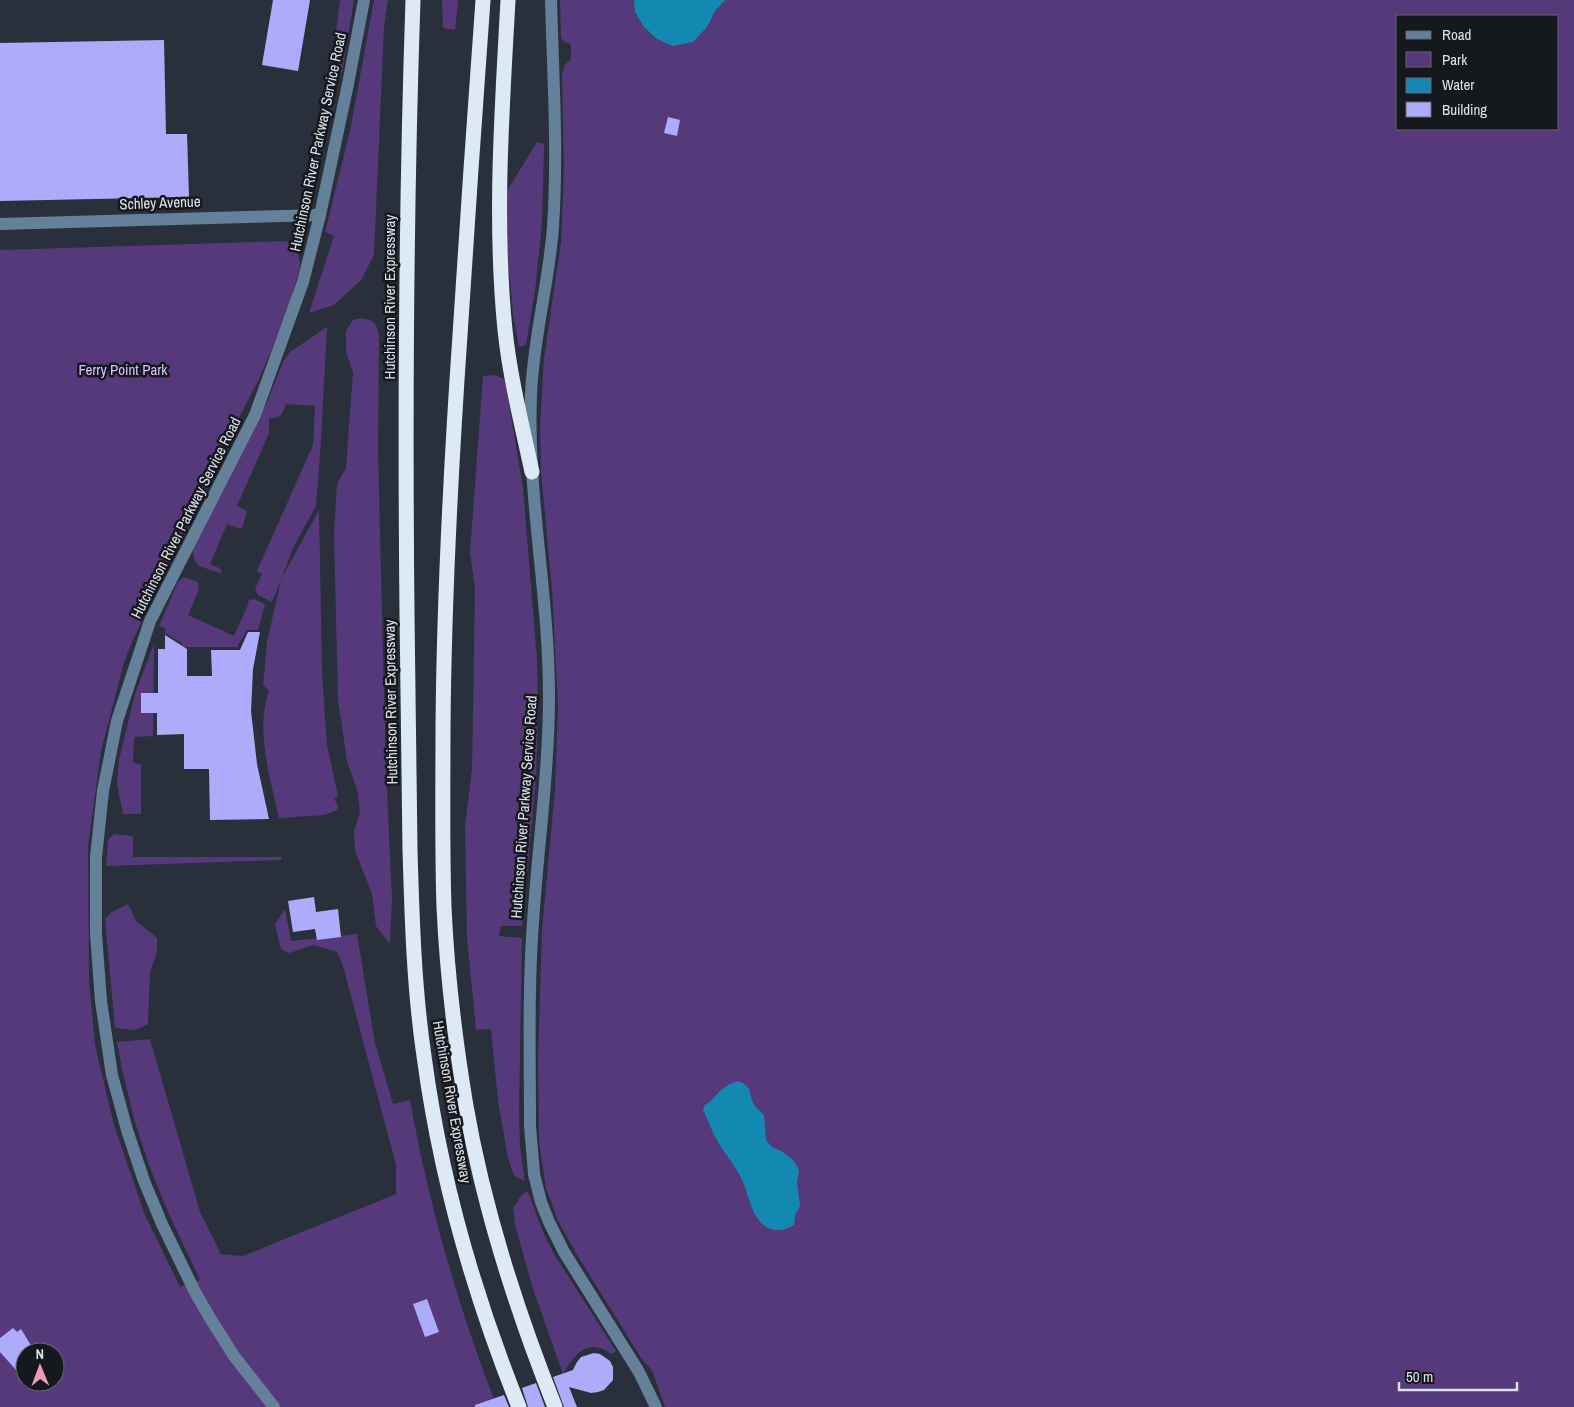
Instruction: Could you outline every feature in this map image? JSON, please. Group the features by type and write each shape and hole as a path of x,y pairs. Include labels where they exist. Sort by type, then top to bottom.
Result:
{"highway":[{"name":"Hutchinson River Expressway","path":"413,0 409,144 406,485 410,806 415,962 424,1057 439,1140 460,1231 479,1295 519,1407"},
{"name":"Hutchinson River Expressway","path":"483,0 456,396 447,567 443,681 444,908 452,1006 471,1134 490,1216 506,1272 554,1407"},
{"path":"508,0 500,163 502,287 509,360 532,472"}],"street":[{"name":"Hutchinson River Parkway Service Road","path":"274,1407 234,1356 194,1292 162,1224 136,1159 117,1096 105,1037 97,963 95,887 103,791 117,721 150,621 255,415 303,282 320,215 364,0"},
{"name":"Hutchinson River Parkway Service Road","path":"551,0 555,152 554,202 549,261 532,382 531,430 532,472 547,643 549,695 546,768 532,943 530,1126 534,1174 540,1202 554,1232 639,1372 656,1407"},
{"name":"Schley Avenue","path":"0,224 320,215"}],"green space":[{"path":"340,0 354,0 342,72 331,70"},
{"path":"374,0 388,0 384,27 374,255 361,280 334,305 309,313 334,236 325,232 350,131"},
{"path":"442,0 458,0 455,30 443,28"},
{"path":"560,0 1574,0 1574,1407 665,1407 652,1370 643,1361 558,1221 546,1188 539,1141 538,1060 542,929 555,790 558,706 552,589 541,472 540,426 544,358 561,242 564,170 562,74 565,65 571,59 571,44 564,42 561,38"},
{"path":"537,142 544,144 542,223 535,291 526,345 519,347 513,315 506,235 507,191"},
{"name":"Ferry Point Park","path":"287,241 298,251 300,263 287,313 259,379 224,447 132,642 124,662 101,751 88,847 89,980 95,1045 114,1125 145,1215 180,1287 200,1280 168,1212 149,1165 134,1119 117,1042 150,1039 200,1212 221,1254 243,1256 396,1194 396,1165 343,966 337,952 314,945 289,953 281,949 275,924 285,909 291,941 357,934 375,1043 393,1104 410,1100 426,1179 446,1256 457,1294 497,1407 0,1407 0,250"},
{"path":"362,318 374,323 379,335 378,452 386,774 392,897 390,944 376,926 372,894 355,851 354,831 360,813 358,793 347,761 338,699 334,533 337,484 346,468 353,372 346,352 346,331 353,320"},
{"path":"327,327 316,506 294,546 281,579 319,510 322,672 327,745 338,796 334,798 338,807 337,810 325,815 279,818 265,754 263,722 269,691 263,685 267,642 281,580 272,602 258,595 255,589 262,574 257,571 313,445 315,406 286,404 280,416 269,418 269,433 237,506 247,511 242,528 227,524 210,564 221,569 222,573 197,564 193,555 193,549 268,400 283,362 290,352"},
{"path":"495,375 505,380 523,488 537,660 536,779 522,926 501,926 499,936 522,938 519,1111 520,1146 525,1181 516,1177 513,1173 508,1158 498,1101 491,1029 476,1030 467,937 465,827 472,769 475,589 470,552 483,376"},
{"path":"184,577 198,582 199,589 188,615 234,636 249,600 254,599 265,604 258,630 247,630 237,647 182,647 182,643 165,633 166,629 159,626 178,582"},
{"path":"154,644 153,736 134,737 133,763 141,764 141,814 123,814 117,784 119,760 135,694"},
{"path":"114,834 133,836 133,857 282,857 281,860 106,866 108,840"},
{"path":"128,904 136,921 157,938 157,952 150,971 148,1024 135,1030 115,1028 105,919 112,912"},
{"path":"528,1192 543,1232 554,1254 616,1351 611,1354 596,1347 583,1350 572,1360 563,1374 532,1286 515,1224 513,1208 523,1193"}],"water":[{"path":"634,0 725,0 715,11 707,27 693,42 673,46 657,39 644,27 635,12"},
{"path":"738,1081 748,1088 755,1106 764,1115 766,1140 772,1147 783,1152 794,1161 799,1170 797,1182 800,1206 795,1215 794,1225 787,1228 776,1230 769,1228 756,1216 741,1178 716,1138 703,1110 705,1105 720,1091"}],"building":[{"path":"273,0 310,0 298,71 262,65"},
{"path":"164,40 166,134 187,134 189,197 0,201 0,43"},
{"path":"668,117 680,120 677,136 664,133"},
{"path":"248,632 260,632 253,669 251,711 257,764 269,819 210,820 209,769 184,769 184,734 157,735 157,713 141,713 141,693 158,693 158,649 165,649 165,635 187,649 187,676 212,676 211,650 240,650"},
{"path":"314,897 316,912 338,909 341,937 317,940 315,929 293,932 288,901"},
{"path":"427,1299 439,1332 425,1337 413,1304"},
{"path":"13,1328 17,1332 21,1329 29,1342 15,1342 15,1369 0,1352 0,1338"},
{"path":"594,1353 600,1354 610,1361 613,1367 613,1380 604,1390 598,1392 591,1393 569,1387 577,1407 564,1407 553,1377 573,1370 581,1357"},
{"path":"536,1383 545,1407 528,1407 522,1388"},
{"path":"504,1395 509,1407 475,1407 475,1405"}]}
